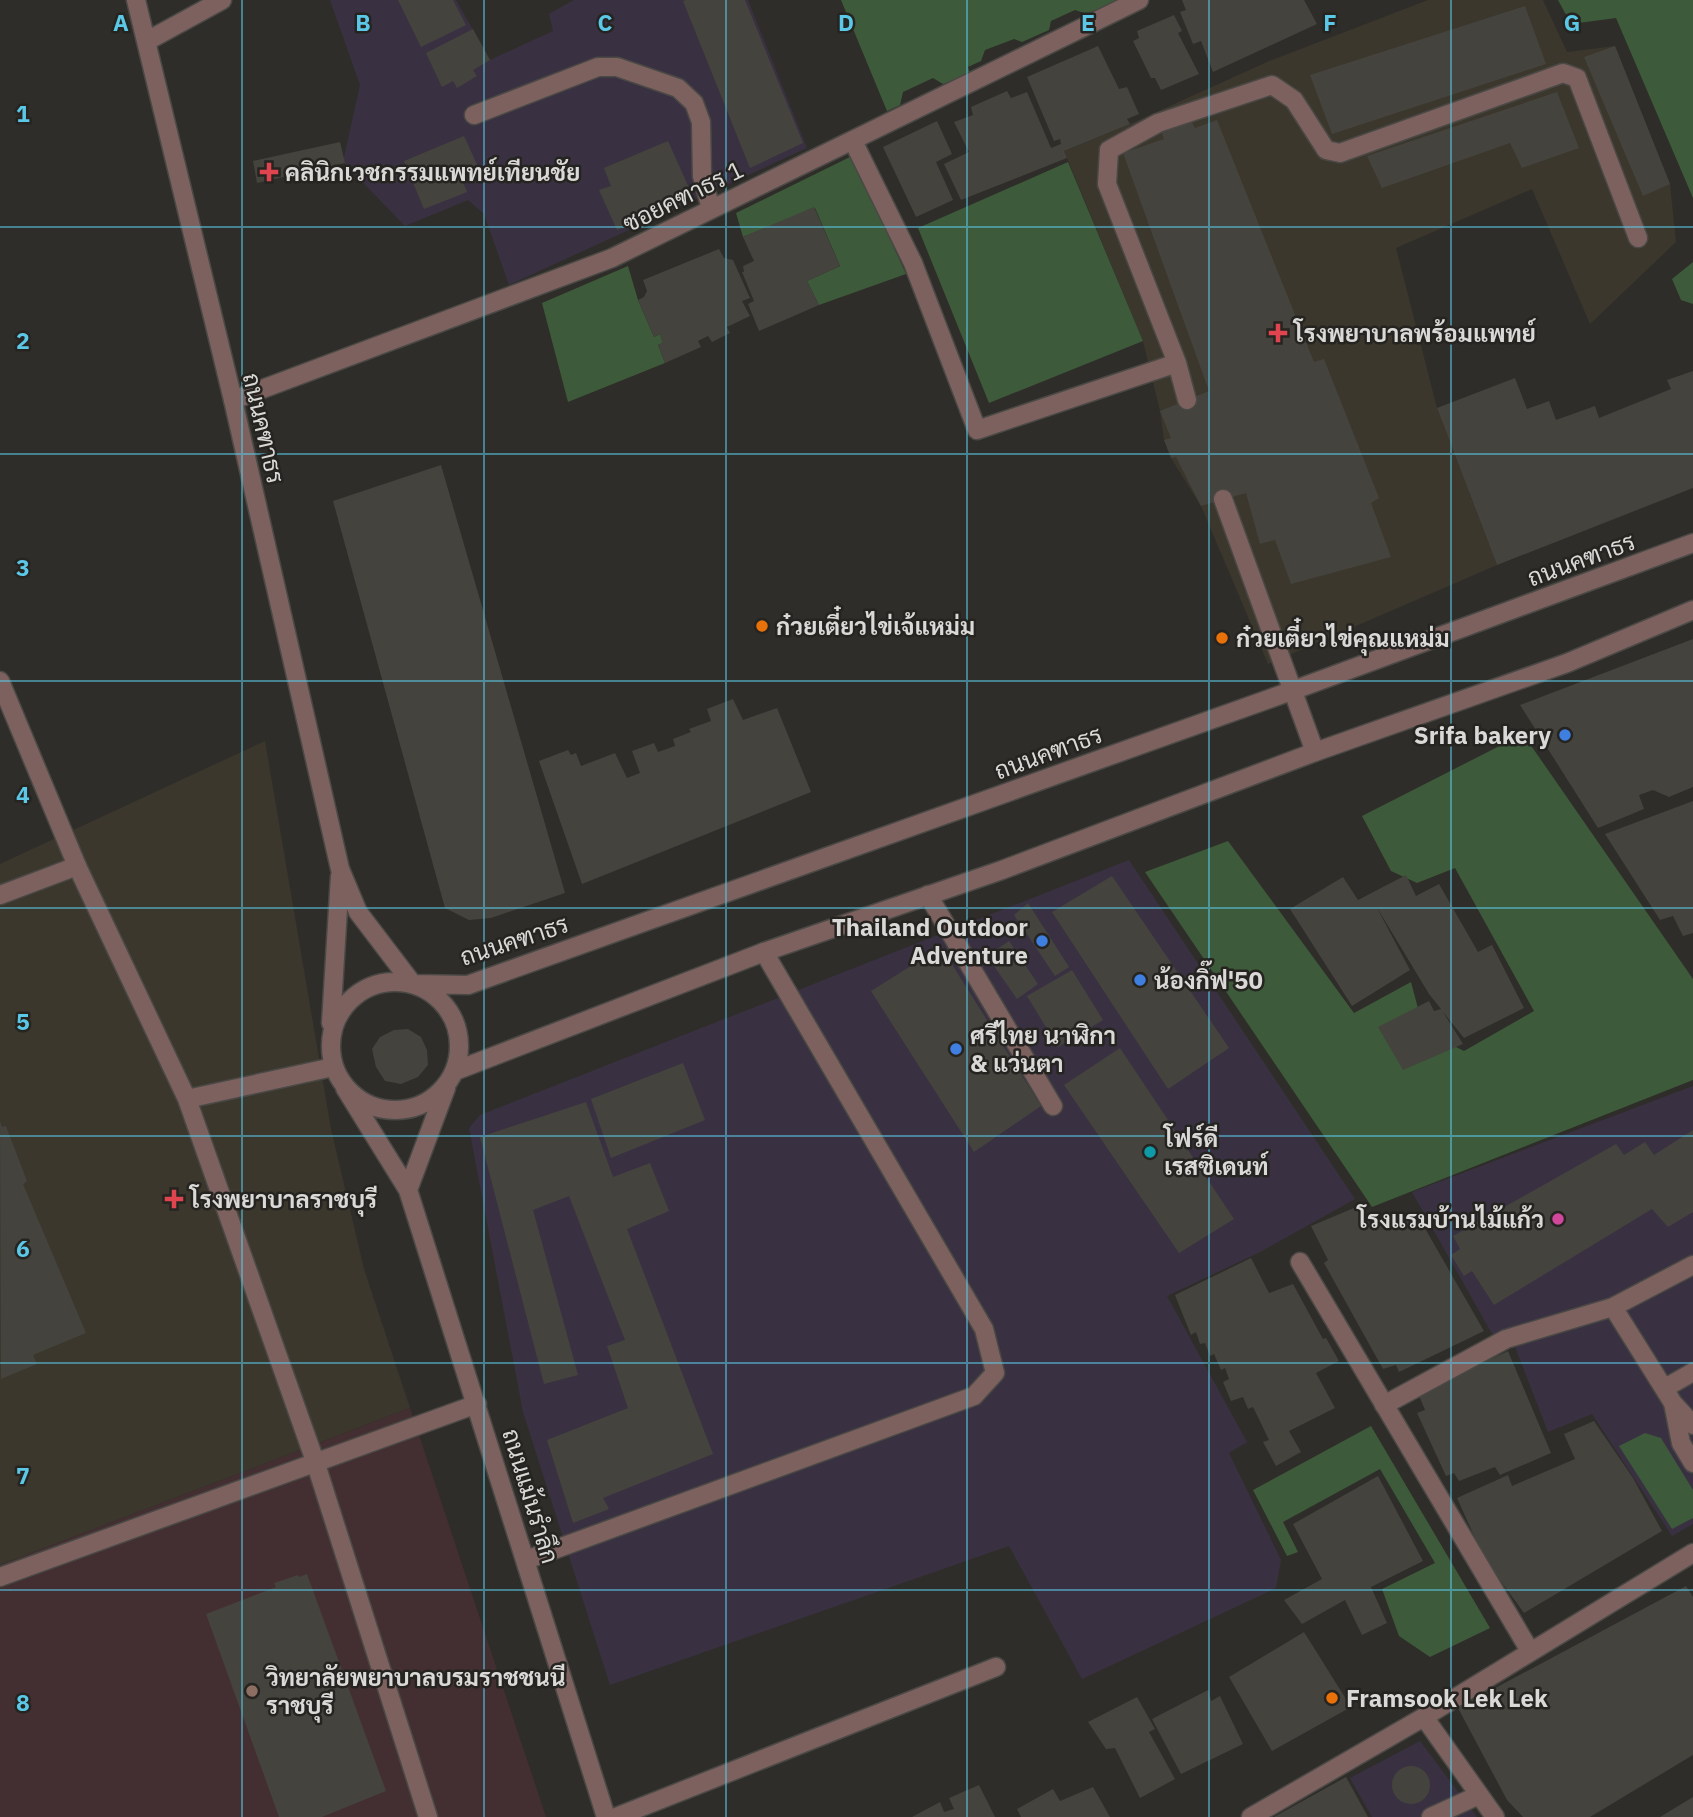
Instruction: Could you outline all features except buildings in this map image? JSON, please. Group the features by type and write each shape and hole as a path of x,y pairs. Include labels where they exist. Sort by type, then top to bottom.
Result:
{"street":[{"name":"ถนนคฑาธร","path":"136,0 233,400 340,869 358,912 414,983 468,985 1294,690 1693,543"},
{"path":"147,40 222,0"},
{"name":"ซอยคฑาธร 1","path":"233,400 612,258 1139,0"},
{"path":"474,116 598,67 617,67 678,88 694,103 701,122 702,176 711,209"},
{"path":"1187,400 1177,363 1107,184 1109,150 1158,123 1272,85 1294,100 1326,150 1340,153 1563,73 1577,78 1638,238"},
{"path":"853,141 913,263 977,430 1177,363"},
{"path":"1223,499 1315,752"},
{"path":"408,1190 452,1076 460,1046 455,1020 439,998 414,983 384,982 358,992 339,1012 330,1038 333,1067 345,1088 360,1101 378,1108 398,1110 418,1106 435,1097 452,1076 764,952 1567,663 1693,610"},
{"path":"0,681 77,866 187,1099 315,1461 428,1817"},
{"path":"0,895 77,866"},
{"name":"ถนนคฑาธร","path":"330,1038 340,869"},
{"path":"928,895 1053,1106"},
{"path":"526,1560 974,1396 995,1373 984,1329 764,952"},
{"path":"187,1099 333,1067"},
{"name":"ถนนแม้นรำลึก","path":"345,1088 408,1190 606,1817"},
{"path":"1300,1262 1530,1651"},
{"path":"1384,1405 1506,1339 1613,1307 1693,1265"},
{"path":"1613,1307 1669,1395 1693,1425"},
{"path":"1669,1395 1693,1372"},
{"path":"1669,1395 1681,1443 1693,1464"},
{"path":"0,1577 477,1404"},
{"path":"1251,1817 1424,1717 1693,1553"},
{"path":"616,1817 996,1667"},
{"path":"1424,1717 1495,1817"},
{"path":"1431,1817 1479,1795"}],"shaded area":[{"path":"330,0 456,0 490,60 553,31 549,14 574,0 748,0 807,148 509,285 484,214 468,200 405,226 343,162 360,85"},
{"name":"โรงพยาบาลพร้อมแพทย์","path":"1428,0 1543,0 1567,52 1615,46 1670,184 1676,242 1590,324 1532,189 1396,248 1437,408 1497,565 1268,664 1201,506 1171,458 1164,440 1160,411 1143,341 1064,151 1267,62"},
{"name":"โรงพยาบาลราชบุรี","path":"265,741 331,1129 364,1269 410,1408 0,1565 0,864"},
{"path":"1129,860 1355,1199 1260,1252 1167,1296 1247,1442 1229,1453 1281,1560 1276,1588 1082,1679 1009,1546 610,1685 523,1412 469,1128 480,1115"},
{"path":"1693,1086 1693,1524 1672,1536 1592,1414 1548,1432 1514,1344 1500,1348 1412,1192"},
{"name":"วิทยาลัยพยาบาลบรมราชชนนี ราชบุรี","path":"410,1408 546,1817 0,1817 0,1565"},
{"path":"1420,1741 1477,1817 1372,1817 1350,1778"}],"green space":[{"path":"841,0 1121,0 1087,14 1075,10 1051,21 1049,30 1022,42 1014,39 985,50 981,61 968,67 970,73 943,84 933,78 903,92 900,105 887,111"},
{"path":"1558,0 1693,0 1693,198 1616,18 1571,24"},
{"path":"852,156 906,274 819,305 807,281 840,266 815,208 743,237 736,213"},
{"path":"1068,162 1143,341 989,403 918,228"},
{"path":"1693,262 1693,304 1681,300 1672,279"},
{"path":"628,266 638,300 654,337 660,334 663,343 658,345 665,363 568,402 542,303"},
{"path":"1523,734 1693,979 1693,1080 1372,1207 1145,872 1228,841 1354,1013 1411,982 1424,1031 1464,1051 1534,1011 1455,868 1417,883 1391,871 1362,816"},
{"path":"1371,1426 1490,1628 1430,1657 1399,1636 1382,1589 1435,1563 1380,1469 1283,1522 1298,1552 1287,1556 1253,1490"},
{"path":"1645,1433 1661,1438 1693,1490 1693,1518 1672,1529 1619,1446"}],"place":[{"name":"คลินิกเวชกรรมแพทย์เทียนชัย","path":"269,172"},
{"name":"โรงพยาบาลพร้อมแพทย์","path":"1278,333"},
{"name":"ก๋วยเตี๋ยวไข่เจ้แหม่ม","path":"762,626"},
{"name":"ก๋วยเตี๋ยวไข่คุณแหม่ม","path":"1222,638"},
{"name":"Srifa bakery","path":"1565,735"},
{"name":"Thailand Outdoor Adventure","path":"1042,941"},
{"name":"น้องกิ๊ฟ'50","path":"1140,980"},
{"name":"ศรีไทย นาฬิกา & แว่นตา","path":"956,1049"},
{"name":"โฟร์ดี เรสซิเดนท์","path":"1150,1152"},
{"name":"โรงพยาบาลราชบุรี","path":"174,1199"},
{"name":"โรงแรมบ้านไม้แก้ว","path":"1558,1219"},
{"name":"วิทยาลัยพยาบาลบรมราชชนนี ราชบุรี","path":"252,1691"},
{"name":"Framsook Lek Lek","path":"1332,1698"}]}
